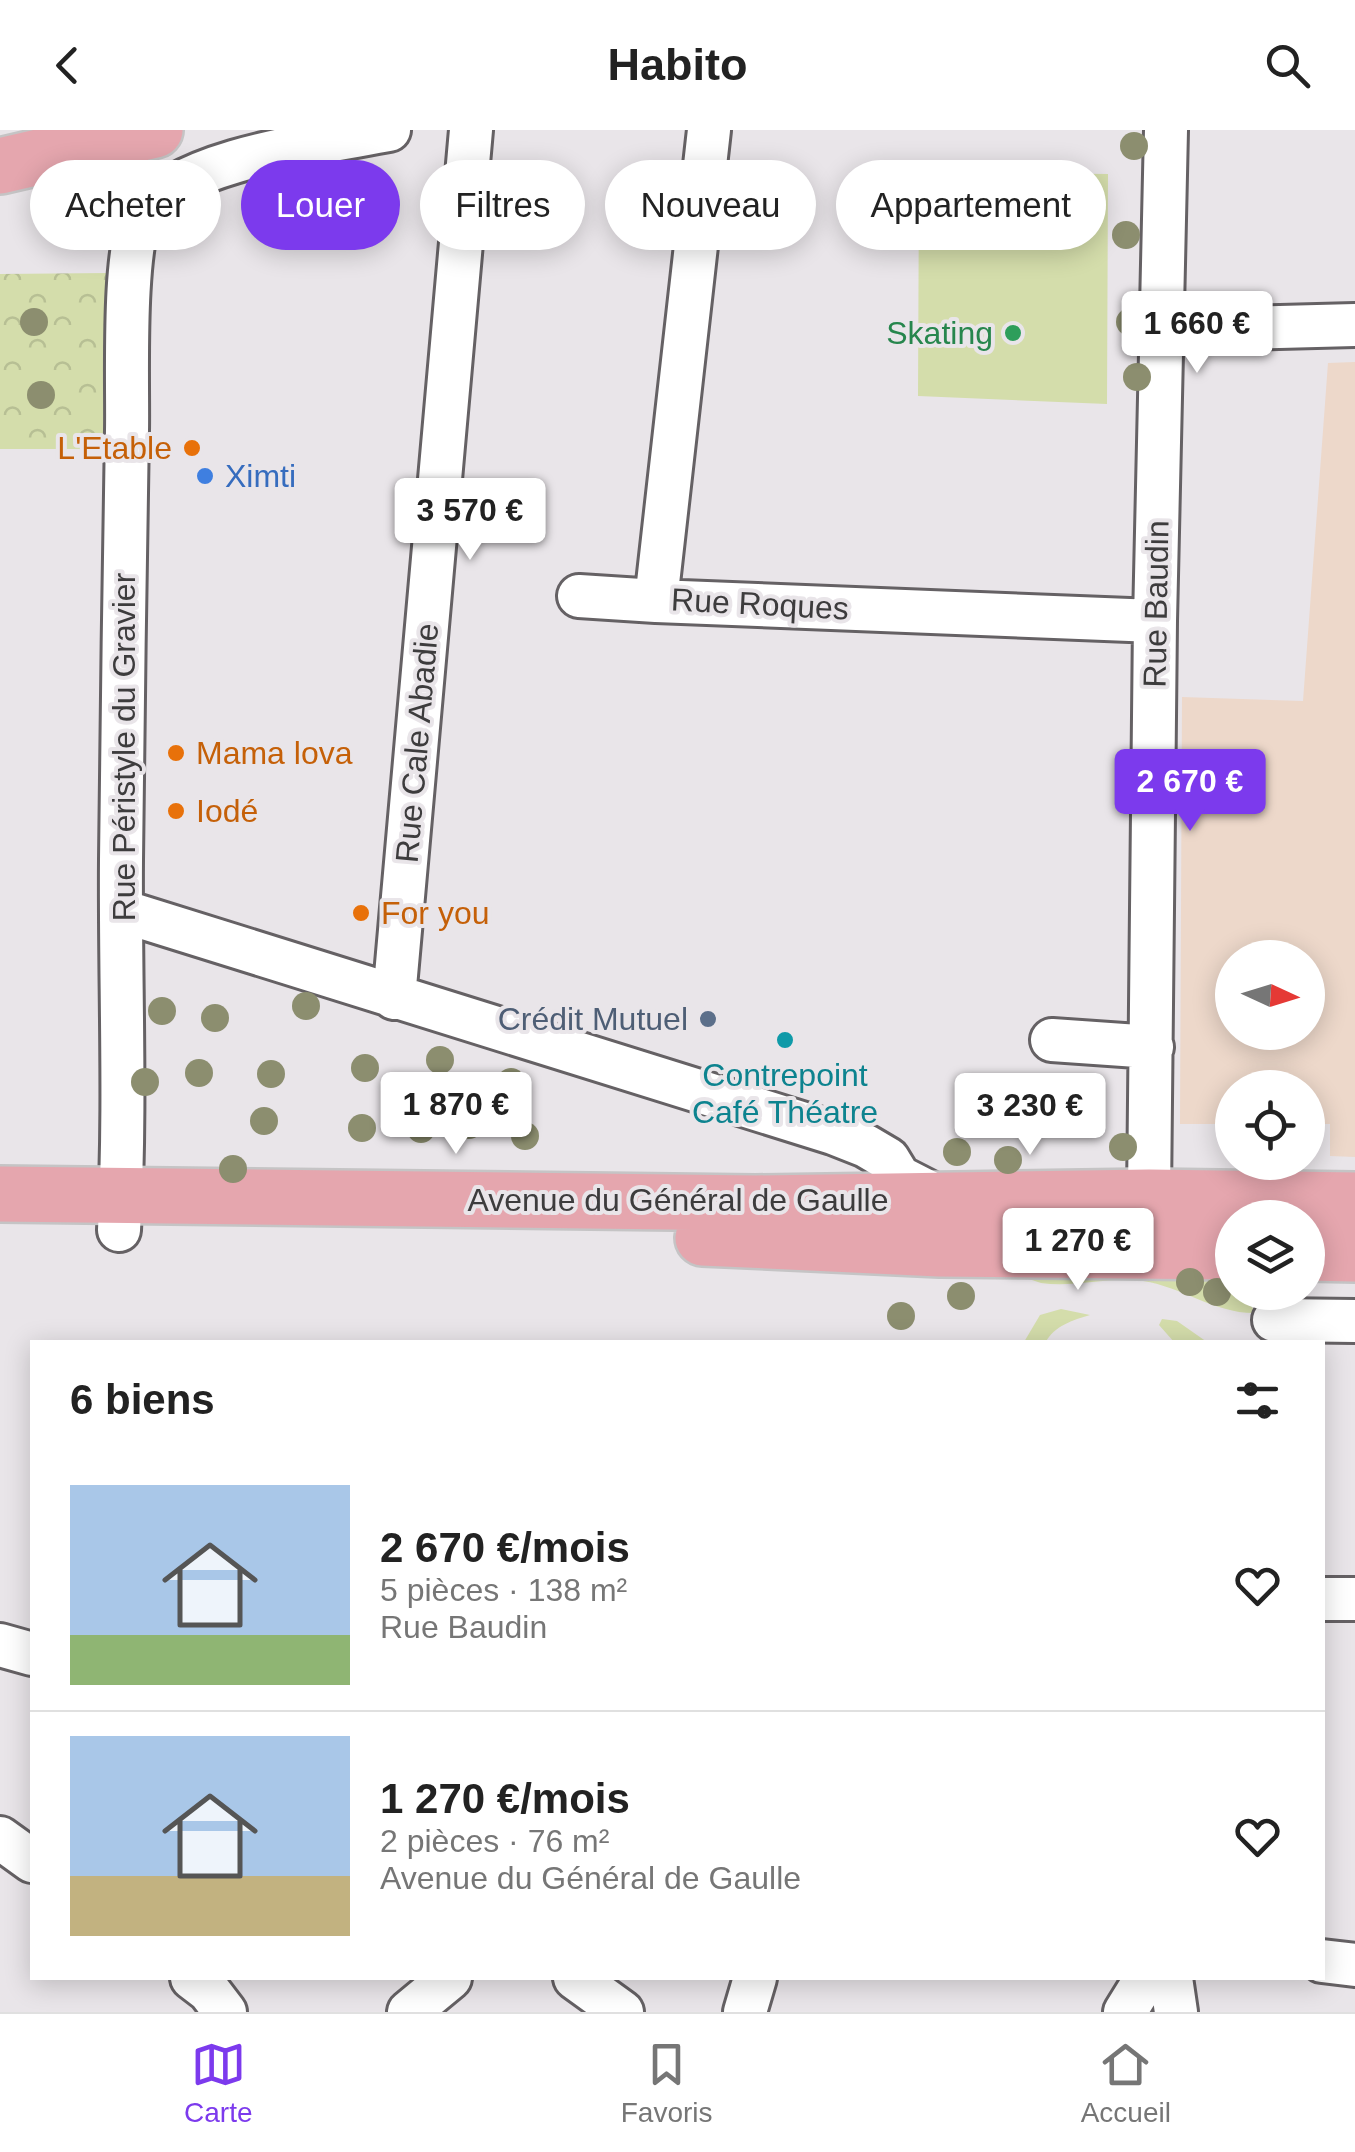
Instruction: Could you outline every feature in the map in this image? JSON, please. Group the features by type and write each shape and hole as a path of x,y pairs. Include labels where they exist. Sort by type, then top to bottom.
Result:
{"main road":[{"path":"0,166 155,130"},
{"name":"Avenue du Général de Gaulle","path":"0,1194 120,1213 545,1234 990,1250 1215,1252"},
{"name":"Avenue du Général de Gaulle","path":"0,1229 120,1213 1148,1197 1355,1200"},
{"path":"1325,1253 1355,1254"}],"street":[{"name":"Rue Péristyle du Gravier","path":"120,1213 131,264 135,228 151,203 218,166 389,130"},
{"name":"Rue Cale Abadie","path":"394,998 471,130"},
{"name":"Rue Roques","path":"709,130 656,601 1155,621"},
{"name":"Rue Baudin","path":"1148,1197 1166,130"},
{"path":"1162,330 1355,325"},
{"path":"578,596 656,601"},
{"path":"122,911 850,1140 888,1159 899,1177 949,1202"},
{"path":"1052,1040 1152,1047"},
{"path":"990,1250 1034,1230 1133,1225 1148,1197"},
{"path":"1325,1221 1355,1222"},
{"path":"1271,1318 1355,1321"},
{"path":"1325,1600 1355,1599"},
{"path":"0,1644 30,1653"},
{"path":"0,1838 30,1860"},
{"path":"1325,1961 1355,1965"},
{"path":"195,1980 225,2012"},
{"path":"409,2012 448,1980"},
{"path":"578,1980 622,2012"},
{"path":"745,2012 754,1980"},
{"path":"1125,2012 1145,1980"},
{"path":"1171,1980 1176,2012"}],"shaded area":[{"path":"1355,362 1355,1157 1330,1156 1330,1124 1325,1124 1325,1070 1215,1070 1215,1124 1180,1124 1182,697 1303,701 1328,363"}],"green space":[{"name":"Skating","path":"1108,174 1107,404 918,396 919,250 1106,250"},
{"path":"108,273 109,449 0,449 0,274"},
{"path":"1024,1269 1215,1277 1215,1306 1143,1281 1066,1284 1026,1278"},
{"path":"1061,1309 1090,1315 1059,1328 1047,1340 1025,1340 1040,1315"},
{"path":"1162,1319 1177,1321 1204,1340 1172,1340 1159,1325"}],"place":[{"name":"Skating","path":"1013,333"},
{"name":"L'Etable","path":"192,448"},
{"name":"Ximti","path":"205,476"},
{"name":"Mama lova","path":"176,753"},
{"name":"Iodé","path":"176,811"},
{"name":"For you","path":"361,913"},
{"name":"Crédit Mutuel","path":"708,1019"},
{"name":"Contrepoint Café Théatre","path":"785,1040"}]}
